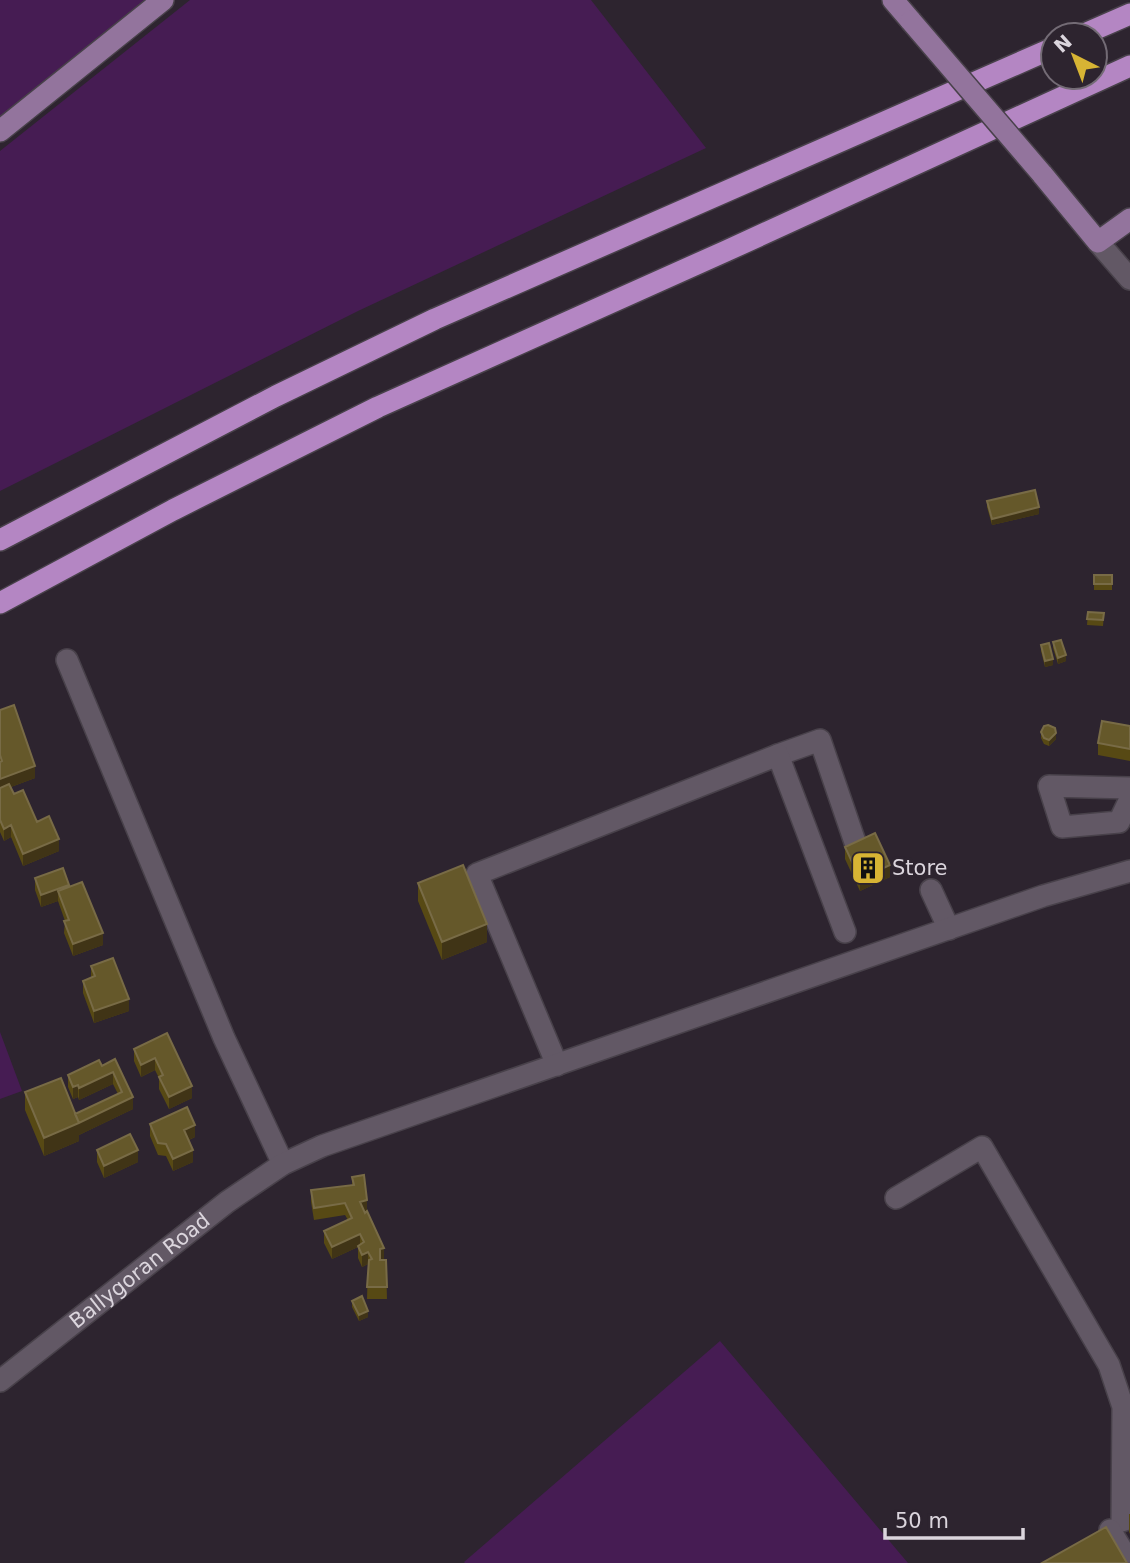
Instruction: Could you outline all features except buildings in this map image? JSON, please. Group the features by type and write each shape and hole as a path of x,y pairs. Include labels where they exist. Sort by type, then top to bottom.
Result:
{"highway":[{"path":"1109,23 1130,14"},
{"path":"0,540 264,402 435,319 1039,54"},
{"path":"0,603 173,510 378,407 739,246 1130,66"}],"main road":[{"path":"0,131 163,0"},
{"path":"893,0 1098,242 1130,219"}],"street":[{"path":"1098,242 1130,279"},
{"path":"67,660 224,1038 283,1164"},
{"path":"557,1065 477,874 820,740 856,845"},
{"path":"778,755 845,932"},
{"path":"1130,788 1049,786 1062,827 1119,822 1130,799"},
{"name":"Ballygoran Road","path":"0,1381 206,1218 283,1164 322,1146 1044,896 1130,871"},
{"path":"931,890 948,929"},
{"path":"896,1198 982,1147 1109,1365 1124,1407 1115,1527 1130,1563"}],"shaded area":[{"path":"0,0 147,0 0,119"},
{"path":"190,0 591,0 706,148 358,311 0,491 0,151"},
{"path":"0,1032 22,1091 0,1099"},
{"path":"720,1341 908,1563 464,1562"}],"place":[{"name":"Store","path":"868,868"}]}
